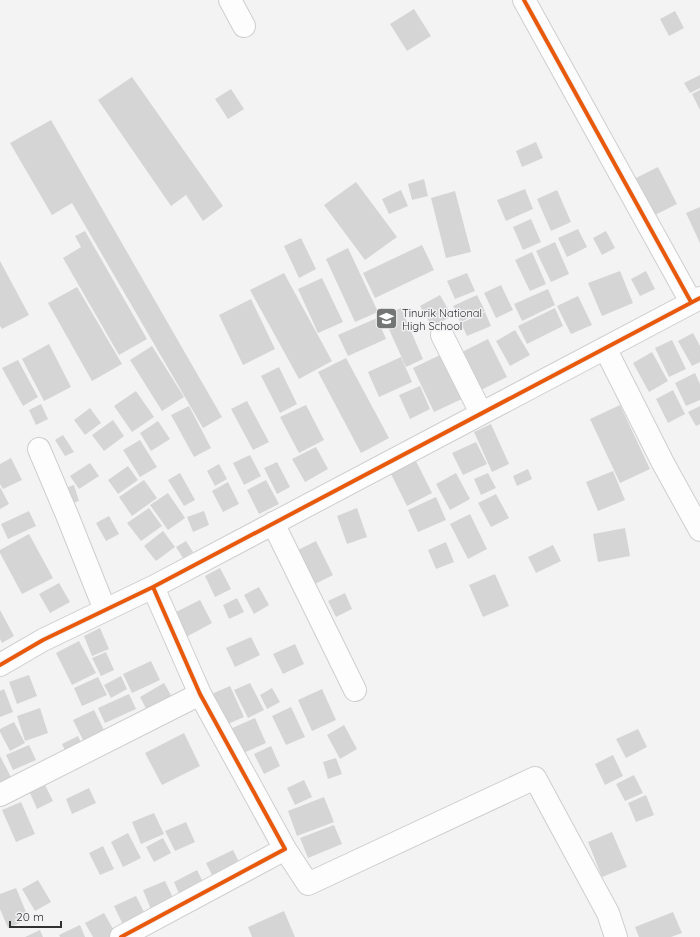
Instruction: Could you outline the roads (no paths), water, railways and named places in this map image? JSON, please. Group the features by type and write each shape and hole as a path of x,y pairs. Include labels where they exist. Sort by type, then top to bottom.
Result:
{"street":[{"path":"230,0 244,26"},
{"path":"0,665 43,640 153,587 696,300 524,0"},
{"path":"442,335 482,413"},
{"path":"605,348 663,463 700,530"},
{"path":"39,449 68,515 105,610"},
{"path":"273,523 355,690"},
{"path":"153,587 200,694 286,849 308,884 535,778 608,913 616,937"},
{"path":"0,795 200,694"},
{"path":"121,937 286,849"}],"place":[{"name":"Tinurik National High School","path":"387,319"}]}
